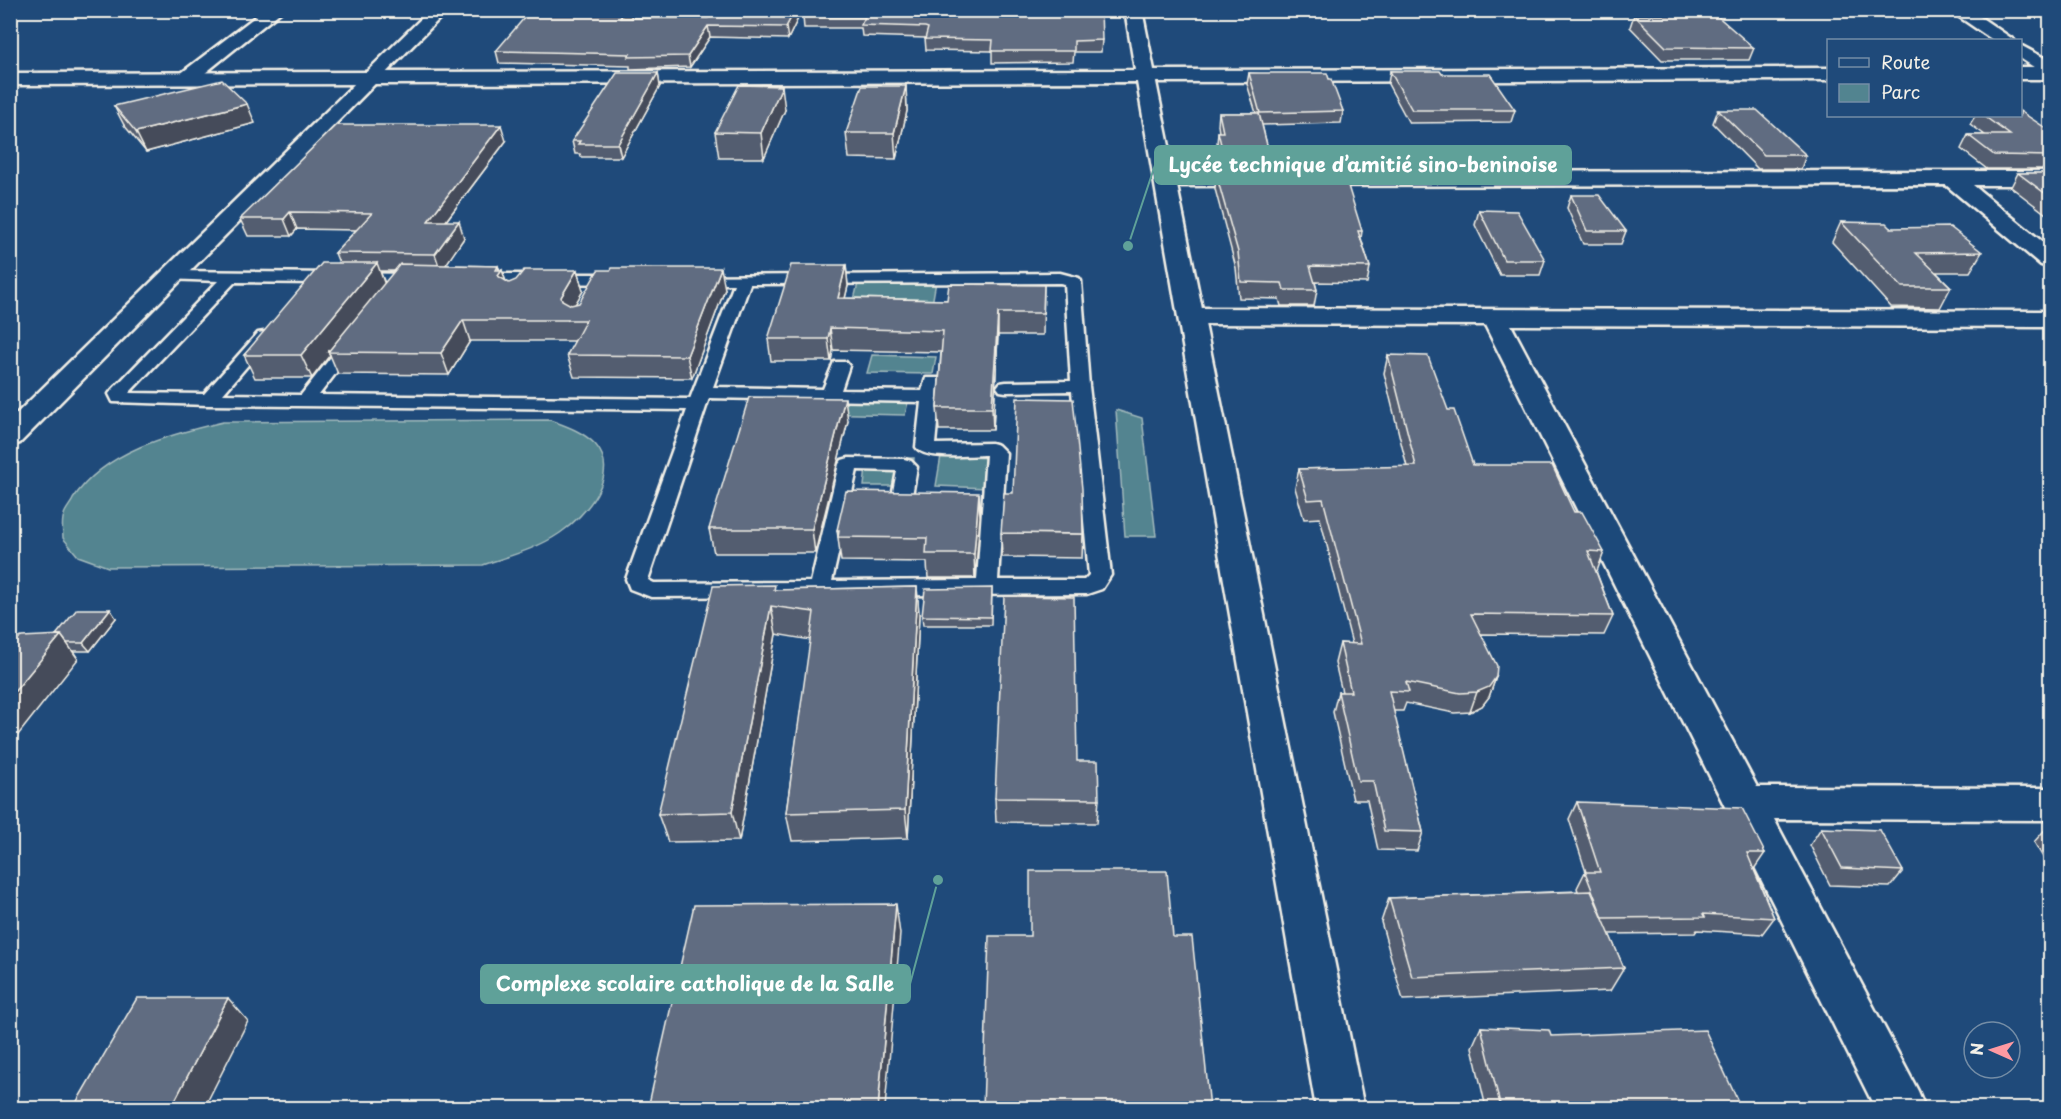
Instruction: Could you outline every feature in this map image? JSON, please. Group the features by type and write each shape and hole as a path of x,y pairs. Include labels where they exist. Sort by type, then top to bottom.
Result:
{"street":[{"path":"187,78 274,10"},
{"path":"10,438 440,10"},
{"path":"1133,10 1340,1108"},
{"path":"1957,10 2003,39"},
{"path":"2022,51 2050,71"},
{"path":"2022,73 2050,71"},
{"path":"10,79 1827,74"},
{"path":"1951,178 2050,260"},
{"path":"1165,179 2050,178"},
{"path":"1191,316 2050,318"},
{"path":"1494,317 1901,1108"},
{"path":"1744,803 2050,804"}],"lane":[{"path":"172,276 436,279"},
{"path":"232,276 118,396 122,399 305,401 700,398 931,389 925,447 932,450 990,449 996,453 987,587"},
{"path":"301,295 316,278"},
{"path":"387,298 402,279"},
{"path":"459,279 633,279"},
{"path":"589,299 600,279"},
{"path":"678,279 744,279 941,288 1071,280 1100,575 1094,584 1087,587 651,590 638,584 637,579 744,279"},
{"path":"515,297 527,280"},
{"path":"208,400 278,321"},
{"path":"305,401 364,326"},
{"path":"831,393 840,366"},
{"path":"1006,387 1080,386"},
{"path":"820,588 848,507 848,466 852,463 901,464 907,467 900,507"},
{"path":"879,507 922,507"},
{"path":"968,508 991,508"}],"green space":[{"path":"860,275 937,276 931,310 852,308"},
{"path":"872,355 936,357 933,374 867,373"},
{"path":"770,400 908,402 905,415 767,412"},
{"path":"1116,410 1142,418 1156,536 1125,536"},
{"path":"550,420 579,432 595,444 602,456 604,468 597,493 570,526 551,539 523,552 483,565 108,567 78,556 63,538 63,521 66,511 86,482 102,468 140,447 161,439 223,422"},
{"path":"941,456 991,458 988,488 936,486"},
{"path":"914,458 912,486 864,486 867,459"}],"building":[{"path":"531,10 625,10 620,18 708,18 713,10 795,10 786,27 708,26 688,56 628,57 630,54 496,51"},
{"path":"806,10 1101,10 1102,40 1074,41 1074,51 992,51 993,40 925,39 928,28 925,27 861,25 865,17 803,17"},
{"path":"1678,13 1715,14 1754,48 1666,47 1634,15 1679,15"},
{"path":"1390,71 1490,74 1515,110 1412,110"},
{"path":"617,73 658,73 618,144 578,144 580,141 572,141"},
{"path":"1249,73 1327,73 1343,111 1260,113"},
{"path":"222,80 247,104 136,132 114,106"},
{"path":"739,85 782,86 761,133 715,132"},
{"path":"862,86 906,86 894,133 846,133"},
{"path":"1718,110 1757,110 1806,155 1764,155"},
{"path":"2022,112 2050,131 2050,156 1994,155 1968,135 2010,135 1985,117 2022,117"},
{"path":"1219,113 1259,113 1270,157 1224,157 1218,132 1223,132"},
{"path":"336,125 501,125 428,221 459,221 435,254 335,253 372,213 290,212 284,219 240,219"},
{"path":"1344,173 1362,231 1358,231 1370,267 1310,266 1317,290 1284,290 1282,283 1241,282 1238,252 1216,174"},
{"path":"2018,173 2050,173 2050,197"},
{"path":"1571,195 1599,195 1626,231 1587,231"},
{"path":"1479,210 1517,211 1545,260 1504,260"},
{"path":"1841,222 1886,223 1891,228 1950,227 1982,252 1916,253 1951,287 1902,287"},
{"path":"322,263 377,263 301,355 244,355"},
{"path":"400,264 498,266 496,270 502,270 498,276 509,283 516,280 524,270 577,270 561,297 571,305 579,303 598,270 721,268 687,356 567,355 586,320 463,320 441,353 328,352"},
{"path":"791,265 846,265 838,298 947,300 949,284 1044,285 1043,313 998,313 992,408 937,408 943,331 830,328 828,339 768,339"},
{"path":"1388,355 1428,356 1448,410 1454,410 1473,465 1552,465 1574,512 1582,512 1604,552 1588,551 1613,616 1471,614 1497,666 1496,677 1489,687 1477,692 1460,693 1406,682 1409,692 1389,691 1423,832 1384,831 1373,781 1358,781 1338,692 1351,692 1340,643 1361,644 1323,499 1308,500 1299,469 1416,466"},
{"path":"749,397 845,398 812,529 709,529"},
{"path":"1017,398 1073,399 1082,489 1083,534 1001,533 1004,493 1013,493"},
{"path":"846,491 979,493 974,554 926,554 927,538 838,537 839,530 837,530"},
{"path":"775,585 774,590 917,587 905,810 786,813 814,612 771,606 732,812 658,814 713,586"},
{"path":"992,588 991,617 922,616 925,589"},
{"path":"1004,596 1074,597 1077,761 1098,761 1099,799 995,798"},
{"path":"77,609 110,609 83,643 67,643 61,635 56,635"},
{"path":"61,635 10,697 10,641 22,637"},
{"path":"1577,802 1742,808 1765,853 1747,853 1774,918 1703,914 1705,917 1603,918 1585,872 1600,872"},
{"path":"1821,828 1880,830 1903,871 1842,868"},
{"path":"1030,871 1167,871 1173,937 1192,937 1210,1108 983,1108 989,936 1030,936"},
{"path":"1591,891 1624,968 1412,977 1389,898"},
{"path":"896,904 878,1108 648,1108 694,905"},
{"path":"137,998 228,998 171,1108 73,1108"},
{"path":"1481,1027 1549,1030 1551,1036 1705,1030 1741,1108 1501,1108"}],"place":[{"name":"Lycée technique d’amitié sino-beninoise","path":"1128,246"},
{"name":"Complexe scolaire catholique de la Salle","path":"938,880"}]}
